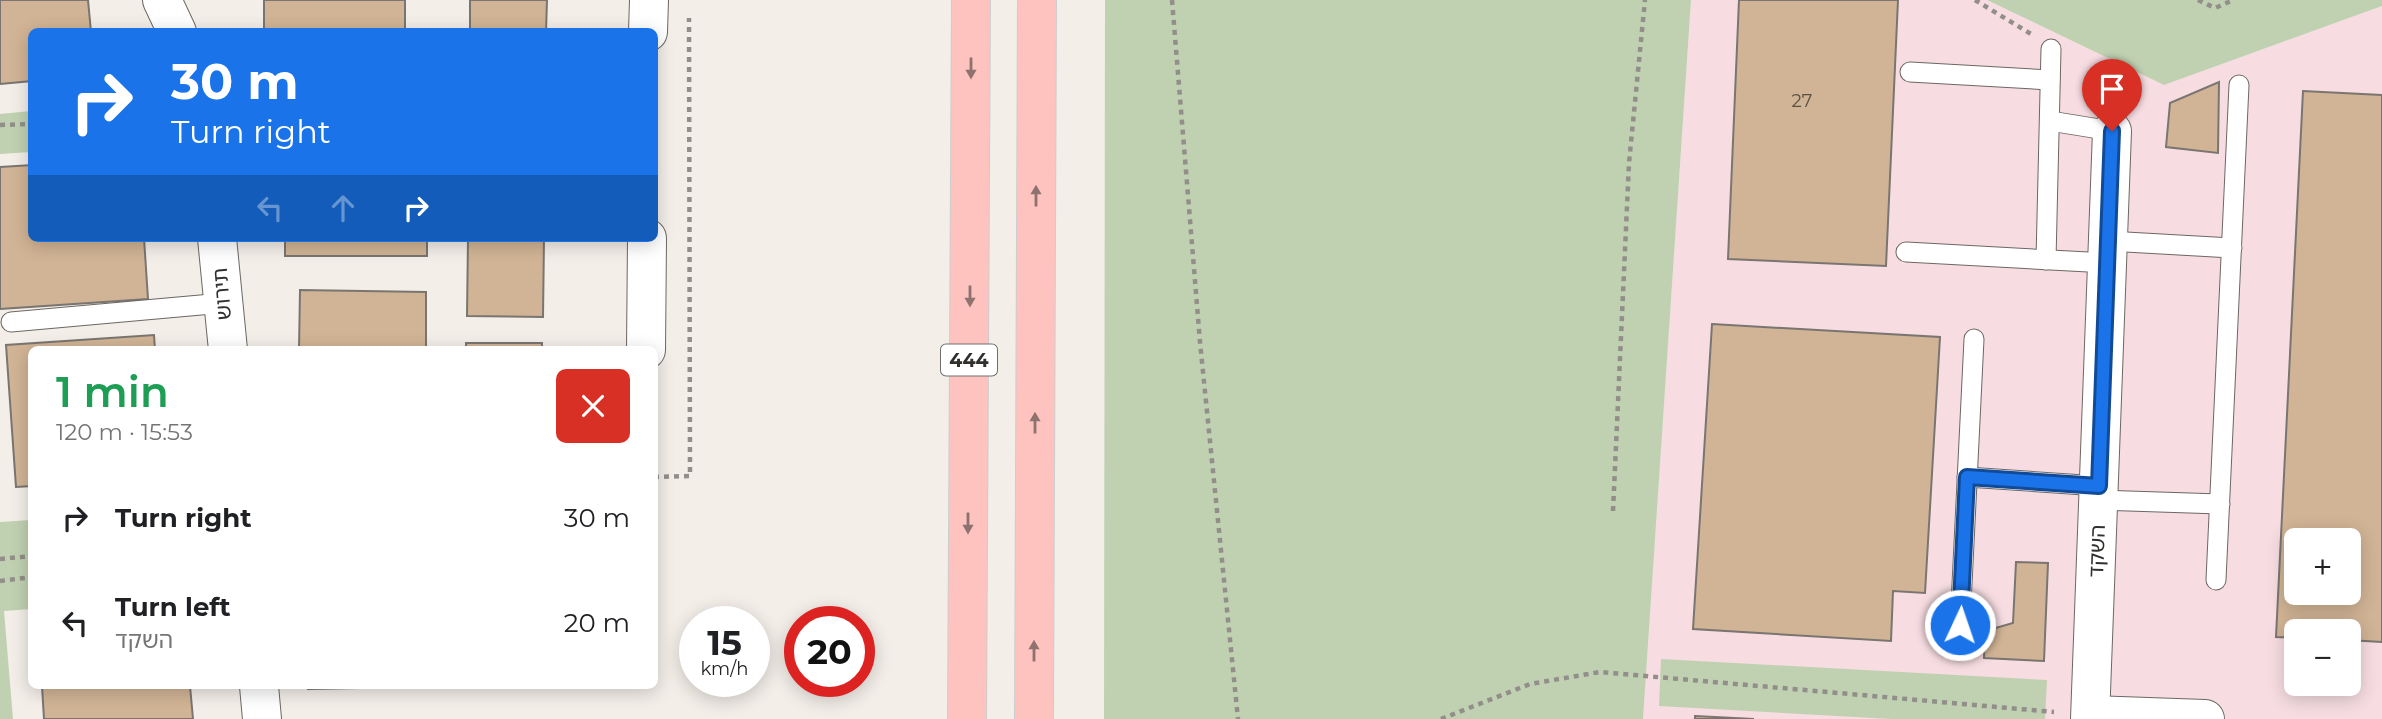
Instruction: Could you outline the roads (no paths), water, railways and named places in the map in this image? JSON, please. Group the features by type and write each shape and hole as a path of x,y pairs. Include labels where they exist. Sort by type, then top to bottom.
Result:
{"main road":[{"name":"444","path":"967,719 971,0"},
{"path":"1034,719 1037,0"}],"street":[{"path":"162,0 175,28"},
{"path":"648,28 649,0"},
{"name":"השקד","path":"2090,717 2112,131"},
{"name":"תירוש","path":"217,242 228,346"},
{"path":"646,346 647,242"},
{"path":"259,689 262,719"},
{"path":"2090,717 2205,719"}],"lane":[{"path":"2046,260 2052,49"},
{"path":"1910,72 2050,80"},
{"path":"2216,580 2239,85"},
{"path":"2050,121 2112,131"},
{"path":"1906,252 2046,260 2108,252 2232,248"},
{"path":"11,322 223,303"},
{"path":"1960,625 1974,339"},
{"path":"1967,477 2220,504"}]}
